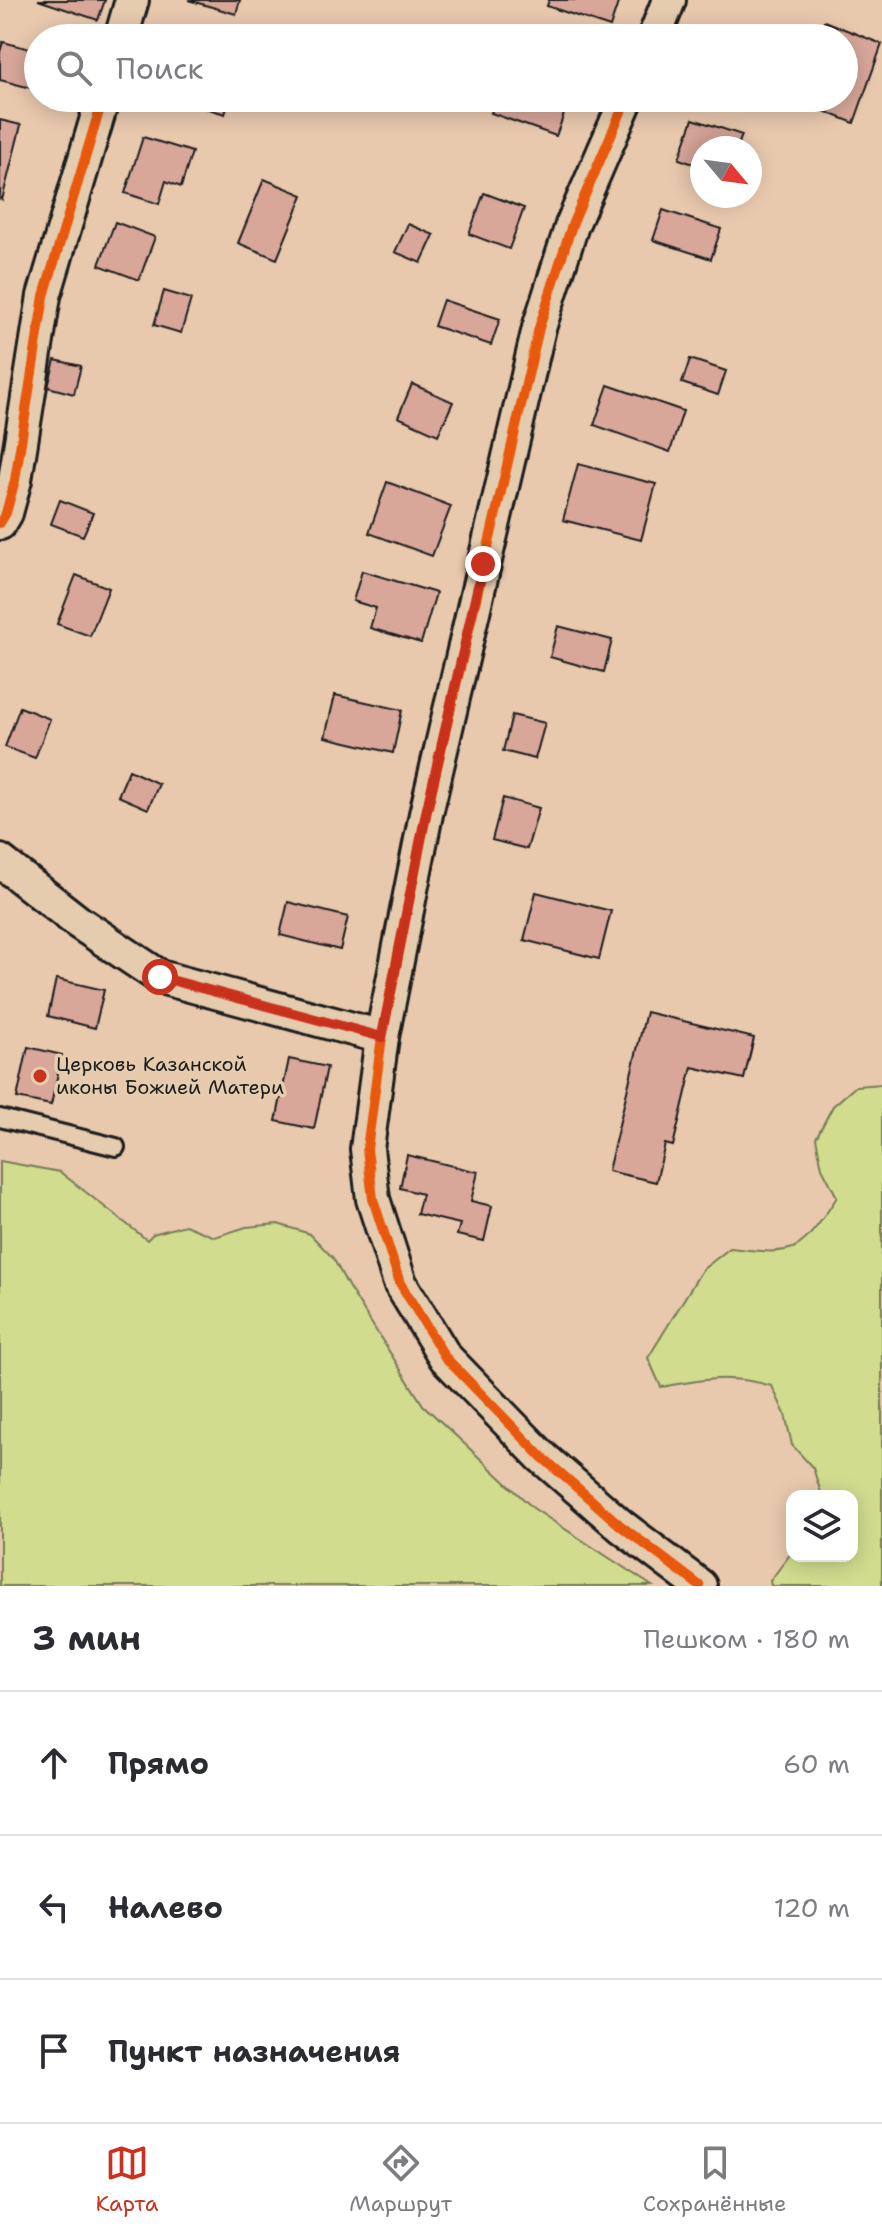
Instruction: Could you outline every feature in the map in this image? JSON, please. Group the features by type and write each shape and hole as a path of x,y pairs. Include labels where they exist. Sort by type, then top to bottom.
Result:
{"street":[{"path":"125,24 132,0"},
{"path":"660,24 669,0"},
{"path":"0,523 15,480 44,296 99,112"},
{"path":"621,112 572,225 539,328 426,814 382,1037 367,1149 373,1199 400,1283 445,1357 542,1457 621,1526 700,1586"},
{"path":"0,861 78,922 160,977 382,1037"}],"lane":[{"path":"0,1118 116,1147"}],"green space":[{"path":"882,1084 882,1586 771,1586 770,1581 786,1560 858,1562 858,1490 820,1490 813,1468 792,1445 785,1414 772,1386 716,1379 661,1387 648,1358 702,1270 730,1248 780,1251 795,1247 813,1232 837,1197 822,1168 816,1138 833,1106 856,1086"},
{"path":"0,1161 60,1172 147,1240 153,1234 185,1225 215,1237 246,1227 278,1224 310,1234 333,1258 423,1405 533,1508 652,1586 0,1586"}],"building":[{"path":"38,0 105,0 98,20"},
{"path":"188,0 240,0 236,14"},
{"path":"549,0 619,0 611,24 601,24 547,6"},
{"path":"858,34 882,44 858,112"},
{"path":"3,42 24,47 24,86 0,80"},
{"path":"491,112 565,112 556,136"},
{"path":"826,112 858,112 854,123"},
{"path":"693,119 742,135 690,136 690,163 679,159"},
{"path":"0,120 21,125 2,200 0,199"},
{"path":"143,137 192,152 181,187 166,181 159,204 125,193"},
{"path":"264,179 303,195 277,259 238,243"},
{"path":"484,193 524,208 509,249 469,234"},
{"path":"663,210 721,229 711,259 653,240"},
{"path":"115,222 155,237 139,280 99,265"},
{"path":"408,224 434,235 421,263 395,252"},
{"path":"164,291 191,299 181,333 154,325"},
{"path":"443,300 500,319 491,345 434,326"},
{"path":"690,359 726,371 718,395 682,383"},
{"path":"55,360 81,366 74,394 48,387"},
{"path":"412,384 453,402 438,435 398,417"},
{"path":"608,385 683,411 670,452 594,425"},
{"path":"578,464 656,484 641,540 563,520"},
{"path":"387,482 451,506 432,556 369,533"},
{"path":"60,500 93,513 83,536 51,524"},
{"path":"362,571 436,593 421,643 370,628 376,608 353,601"},
{"path":"76,575 109,588 90,636 57,624"},
{"path":"558,626 612,640 604,672 550,657"},
{"path":"335,695 402,710 393,753 325,737"},
{"path":"20,707 50,719 35,758 5,747"},
{"path":"512,715 545,723 535,759 503,751"},
{"path":"129,770 159,784 148,809 118,796"},
{"path":"503,798 539,808 527,849 492,840"},
{"path":"536,892 611,911 599,959 524,940"},
{"path":"288,902 348,917 340,950 280,935"},
{"path":"56,979 104,990 95,1028 48,1016"},
{"path":"646,1012 754,1038 744,1079 692,1067 673,1146 665,1144 656,1182 608,1171"},
{"name":"Церковь Казанской иконы Божией Матери","path":"28,1047 62,1055 51,1105 17,1098"},
{"path":"289,1059 327,1067 314,1129 276,1121"},
{"path":"407,1155 478,1172 471,1201 492,1206 484,1241 457,1235 460,1224 417,1214 422,1194 400,1188"}],"cycle path":[{"path":"0,523 15,480 44,296 99,112"},
{"path":"621,112 572,225 539,328 426,814 382,1037 367,1149 373,1199 400,1283 445,1357 542,1457 621,1526 700,1586"}],"place":[{"name":"Церковь Казанской иконы Божией Матери","path":"40,1076"}],"route":[{"path":"160,977 382,1037 426,814 483,564"}]}
